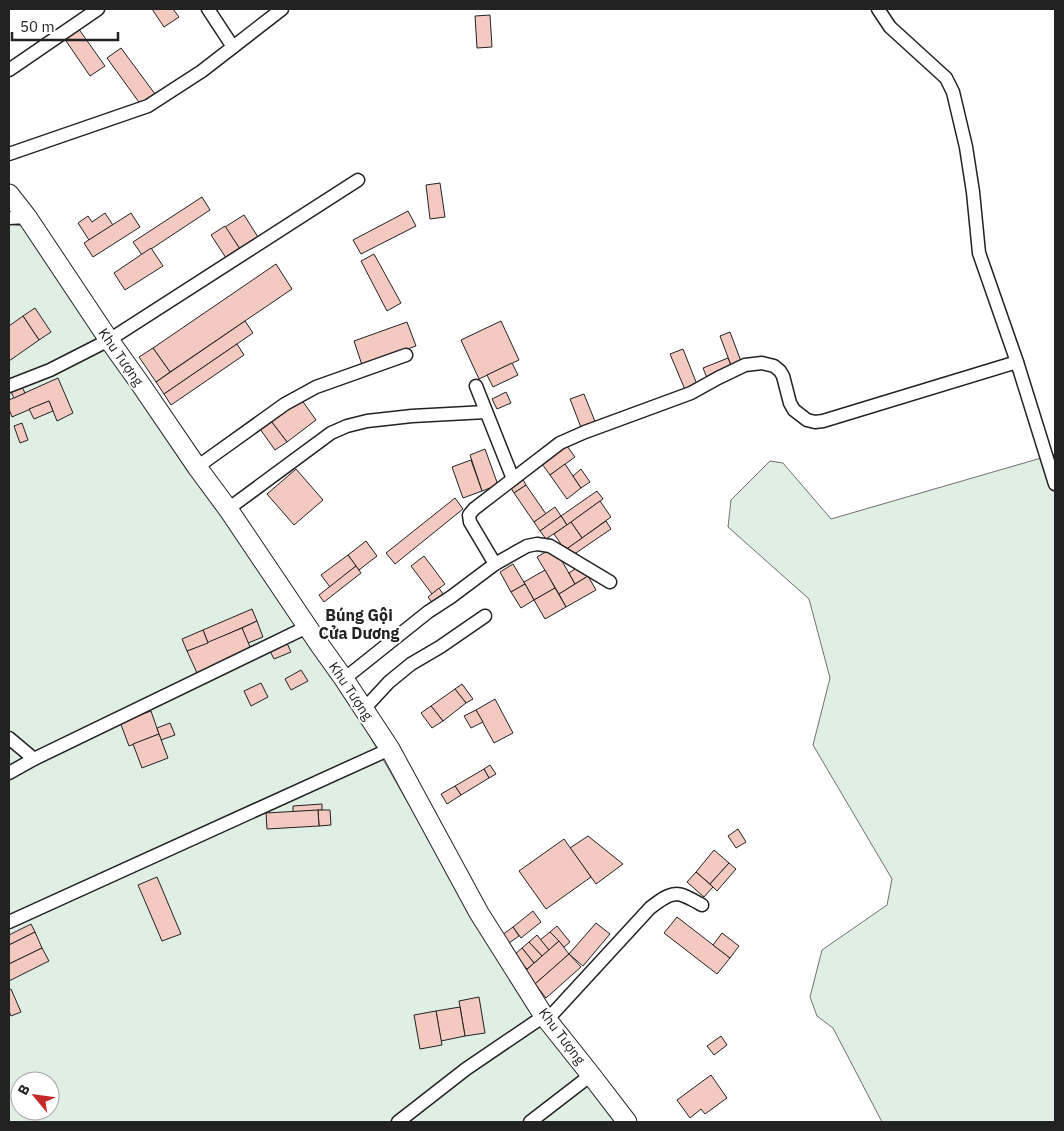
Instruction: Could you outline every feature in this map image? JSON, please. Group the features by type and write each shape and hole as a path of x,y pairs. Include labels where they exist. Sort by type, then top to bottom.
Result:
{"street":[{"path":"9,70 98,9"},
{"path":"208,9 233,47"},
{"path":"9,154 148,106 202,71 282,9"},
{"path":"878,9 890,27 946,78 953,92 974,192 979,253 1018,362 1055,484"},
{"path":"9,386 50,370 109,340 358,180"},
{"name":"Khu Tượng","path":"9,194 18,218 139,382 364,709 390,749 479,913 546,1018 627,1122"},
{"path":"197,467 285,404 308,391 406,356"},
{"path":"496,564 470,522 470,515 474,509 560,443 691,393 745,365 753,363 774,366 783,376 794,410 807,420 815,422 1018,362"},
{"path":"476,386 513,479"},
{"path":"228,509 332,433 347,426 367,421 403,417 486,412"},
{"path":"344,679 428,612 496,564 526,546 537,544 550,546 610,582"},
{"path":"364,709 390,682 411,664 440,647 485,616"},
{"path":"9,773 34,759 307,627"},
{"path":"9,738 34,759"},
{"path":"9,922 390,749"},
{"path":"398,1122 466,1069 546,1018 650,908 663,898 672,894 684,895 702,905"},
{"path":"530,1122 591,1075"}],"green space":[{"path":"9,224 22,226 353,707 494,953 616,1122 9,1122"},
{"path":"1055,454 1055,1122 882,1122 833,1028 817,1016 810,997 822,950 887,905 892,879 813,745 830,678 809,599 728,527 731,500 770,461 783,463 831,519"}],"building":[{"path":"152,9 173,9 179,17 164,27"},
{"path":"490,15 492,47 477,48 475,16"},
{"path":"78,28 105,66 90,76 64,38"},
{"path":"121,48 155,94 141,105 107,58"},
{"path":"440,183 445,217 430,219 426,185"},
{"path":"202,197 210,210 142,255 133,242"},
{"path":"408,211 416,226 361,254 353,240"},
{"path":"105,213 113,225 89,240 78,223 88,216 92,222"},
{"path":"131,213 140,227 93,257 84,243"},
{"path":"244,215 258,237 240,249 225,227"},
{"path":"225,226 240,249 226,258 211,235"},
{"path":"151,248 163,266 125,290 114,273"},
{"path":"374,254 401,303 387,311 361,261"},
{"path":"276,264 292,289 170,372 153,348"},
{"path":"35,308 51,332 39,340 23,316"},
{"path":"23,316 39,340 9,361 9,326"},
{"path":"245,321 253,333 164,394 156,382"},
{"path":"501,321 519,360 479,379 461,340"},
{"path":"407,322 416,346 362,365 354,341"},
{"path":"730,332 742,364 732,368 720,336"},
{"path":"237,344 244,355 171,405 164,394"},
{"path":"153,348 170,372 156,382 139,357"},
{"path":"683,349 698,387 686,392 670,354"},
{"path":"728,358 732,368 707,378 703,368"},
{"path":"512,363 518,375 493,387 487,375"},
{"path":"58,378 73,413 57,421 49,401 12,417 9,409 9,400"},
{"path":"22,387 25,393 14,398 11,392"},
{"path":"506,392 511,403 497,409 492,399"},
{"path":"584,394 596,424 582,430 570,399"},
{"path":"301,399 316,420 287,442 271,421"},
{"path":"49,401 53,411 34,419 29,409"},
{"path":"271,421 287,442 275,450 260,429"},
{"path":"22,423 28,440 20,443 14,426"},
{"path":"567,446 575,457 550,475 542,464"},
{"path":"485,449 498,485 482,491 470,455"},
{"path":"471,460 482,491 463,498 452,467"},
{"path":"565,464 581,488 567,499 550,475"},
{"path":"296,469 323,500 294,525 267,494"},
{"path":"581,469 590,482 581,488 573,476"},
{"path":"522,478 526,485 514,493 510,486"},
{"path":"526,485 546,514 534,522 514,493"},
{"path":"597,491 603,499 567,525 561,516"},
{"path":"455,498 463,509 395,564 386,553"},
{"path":"600,501 611,517 582,538 571,522"},
{"path":"555,507 561,516 540,531 534,522"},
{"path":"561,516 567,525 546,539 540,531"},
{"path":"606,521 611,529 570,557 565,550"},
{"path":"571,522 582,538 565,550 554,534"},
{"path":"366,541 377,556 359,570 348,555"},
{"path":"551,549 557,552 575,584 559,594 537,557"},
{"path":"348,555 356,566 330,587 321,575"},
{"path":"424,556 445,584 432,594 411,566"},
{"path":"513,564 525,584 511,592 500,572"},
{"path":"581,565 588,576 575,584 569,573"},
{"path":"356,566 361,573 324,602 319,595"},
{"path":"545,570 555,588 534,600 524,582"},
{"path":"588,576 596,590 566,607 559,594"},
{"path":"525,584 534,600 521,608 511,592"},
{"path":"439,588 445,597 434,605 428,597"},
{"path":"555,588 566,607 545,619 534,600"},
{"path":"252,609 257,621 208,643 203,630"},
{"path":"257,621 263,637 248,643 242,628"},
{"path":"242,628 251,649 197,673 187,651"},
{"path":"203,630 208,643 187,651 182,639"},
{"path":"286,641 291,652 274,659 269,649"},
{"path":"301,670 308,681 291,690 285,679"},
{"path":"261,683 268,697 251,706 244,691"},
{"path":"462,684 473,699 466,703 455,689"},
{"path":"455,689 466,703 443,721 431,706"},
{"path":"495,699 513,733 494,743 476,710"},
{"path":"431,706 443,721 432,728 421,713"},
{"path":"476,710 483,722 471,728 464,716"},
{"path":"151,711 159,734 129,746 120,722"},
{"path":"170,723 175,735 161,740 157,728"},
{"path":"159,734 168,758 142,768 133,744"},
{"path":"490,765 496,774 489,778 484,769"},
{"path":"484,769 489,778 461,795 455,786"},
{"path":"455,786 461,795 447,804 441,794"},
{"path":"322,804 322,810 293,812 293,806"},
{"path":"318,810 330,810 331,825 319,826"},
{"path":"318,810 319,826 267,829 266,813"},
{"path":"738,829 746,842 736,848 728,836"},
{"path":"588,836 623,864 596,884 570,848"},
{"path":"564,839 591,877 546,909 519,871"},
{"path":"714,850 729,863 710,884 696,872"},
{"path":"729,863 736,869 717,891 710,884"},
{"path":"696,872 713,887 704,897 687,882"},
{"path":"157,877 181,934 162,941 138,885"},
{"path":"533,911 541,922 521,938 513,927"},
{"path":"677,917 730,958 717,974 664,933"},
{"path":"596,923 610,934 583,966 569,954"},
{"path":"31,924 35,932 9,945 9,935"},
{"path":"557,926 570,942 564,947 550,932"},
{"path":"513,927 519,936 509,943 502,935"},
{"path":"35,932 42,948 9,964 9,945"},
{"path":"550,932 559,941 549,950 540,940"},
{"path":"722,933 739,946 730,958 713,945"},
{"path":"537,935 549,950 542,956 529,942"},
{"path":"559,941 569,954 535,984 524,972"},
{"path":"529,942 542,956 534,963 522,948"},
{"path":"42,948 49,961 9,981 9,964"},
{"path":"522,948 534,963 527,969 514,955"},
{"path":"569,954 581,967 546,998 535,984"},
{"path":"11,989 21,1012 11,1016 9,1011 9,990"},
{"path":"479,997 485,1033 465,1036 459,1001"},
{"path":"460,1007 465,1036 441,1041 436,1011"},
{"path":"436,1011 442,1045 420,1049 414,1015"},
{"path":"721,1036 727,1045 714,1055 707,1046"},
{"path":"711,1075 727,1098 705,1114 701,1109 690,1118 677,1100"}],"district":[{"name":"Búng Gội Cửa Dương","path":"359,624"}]}
